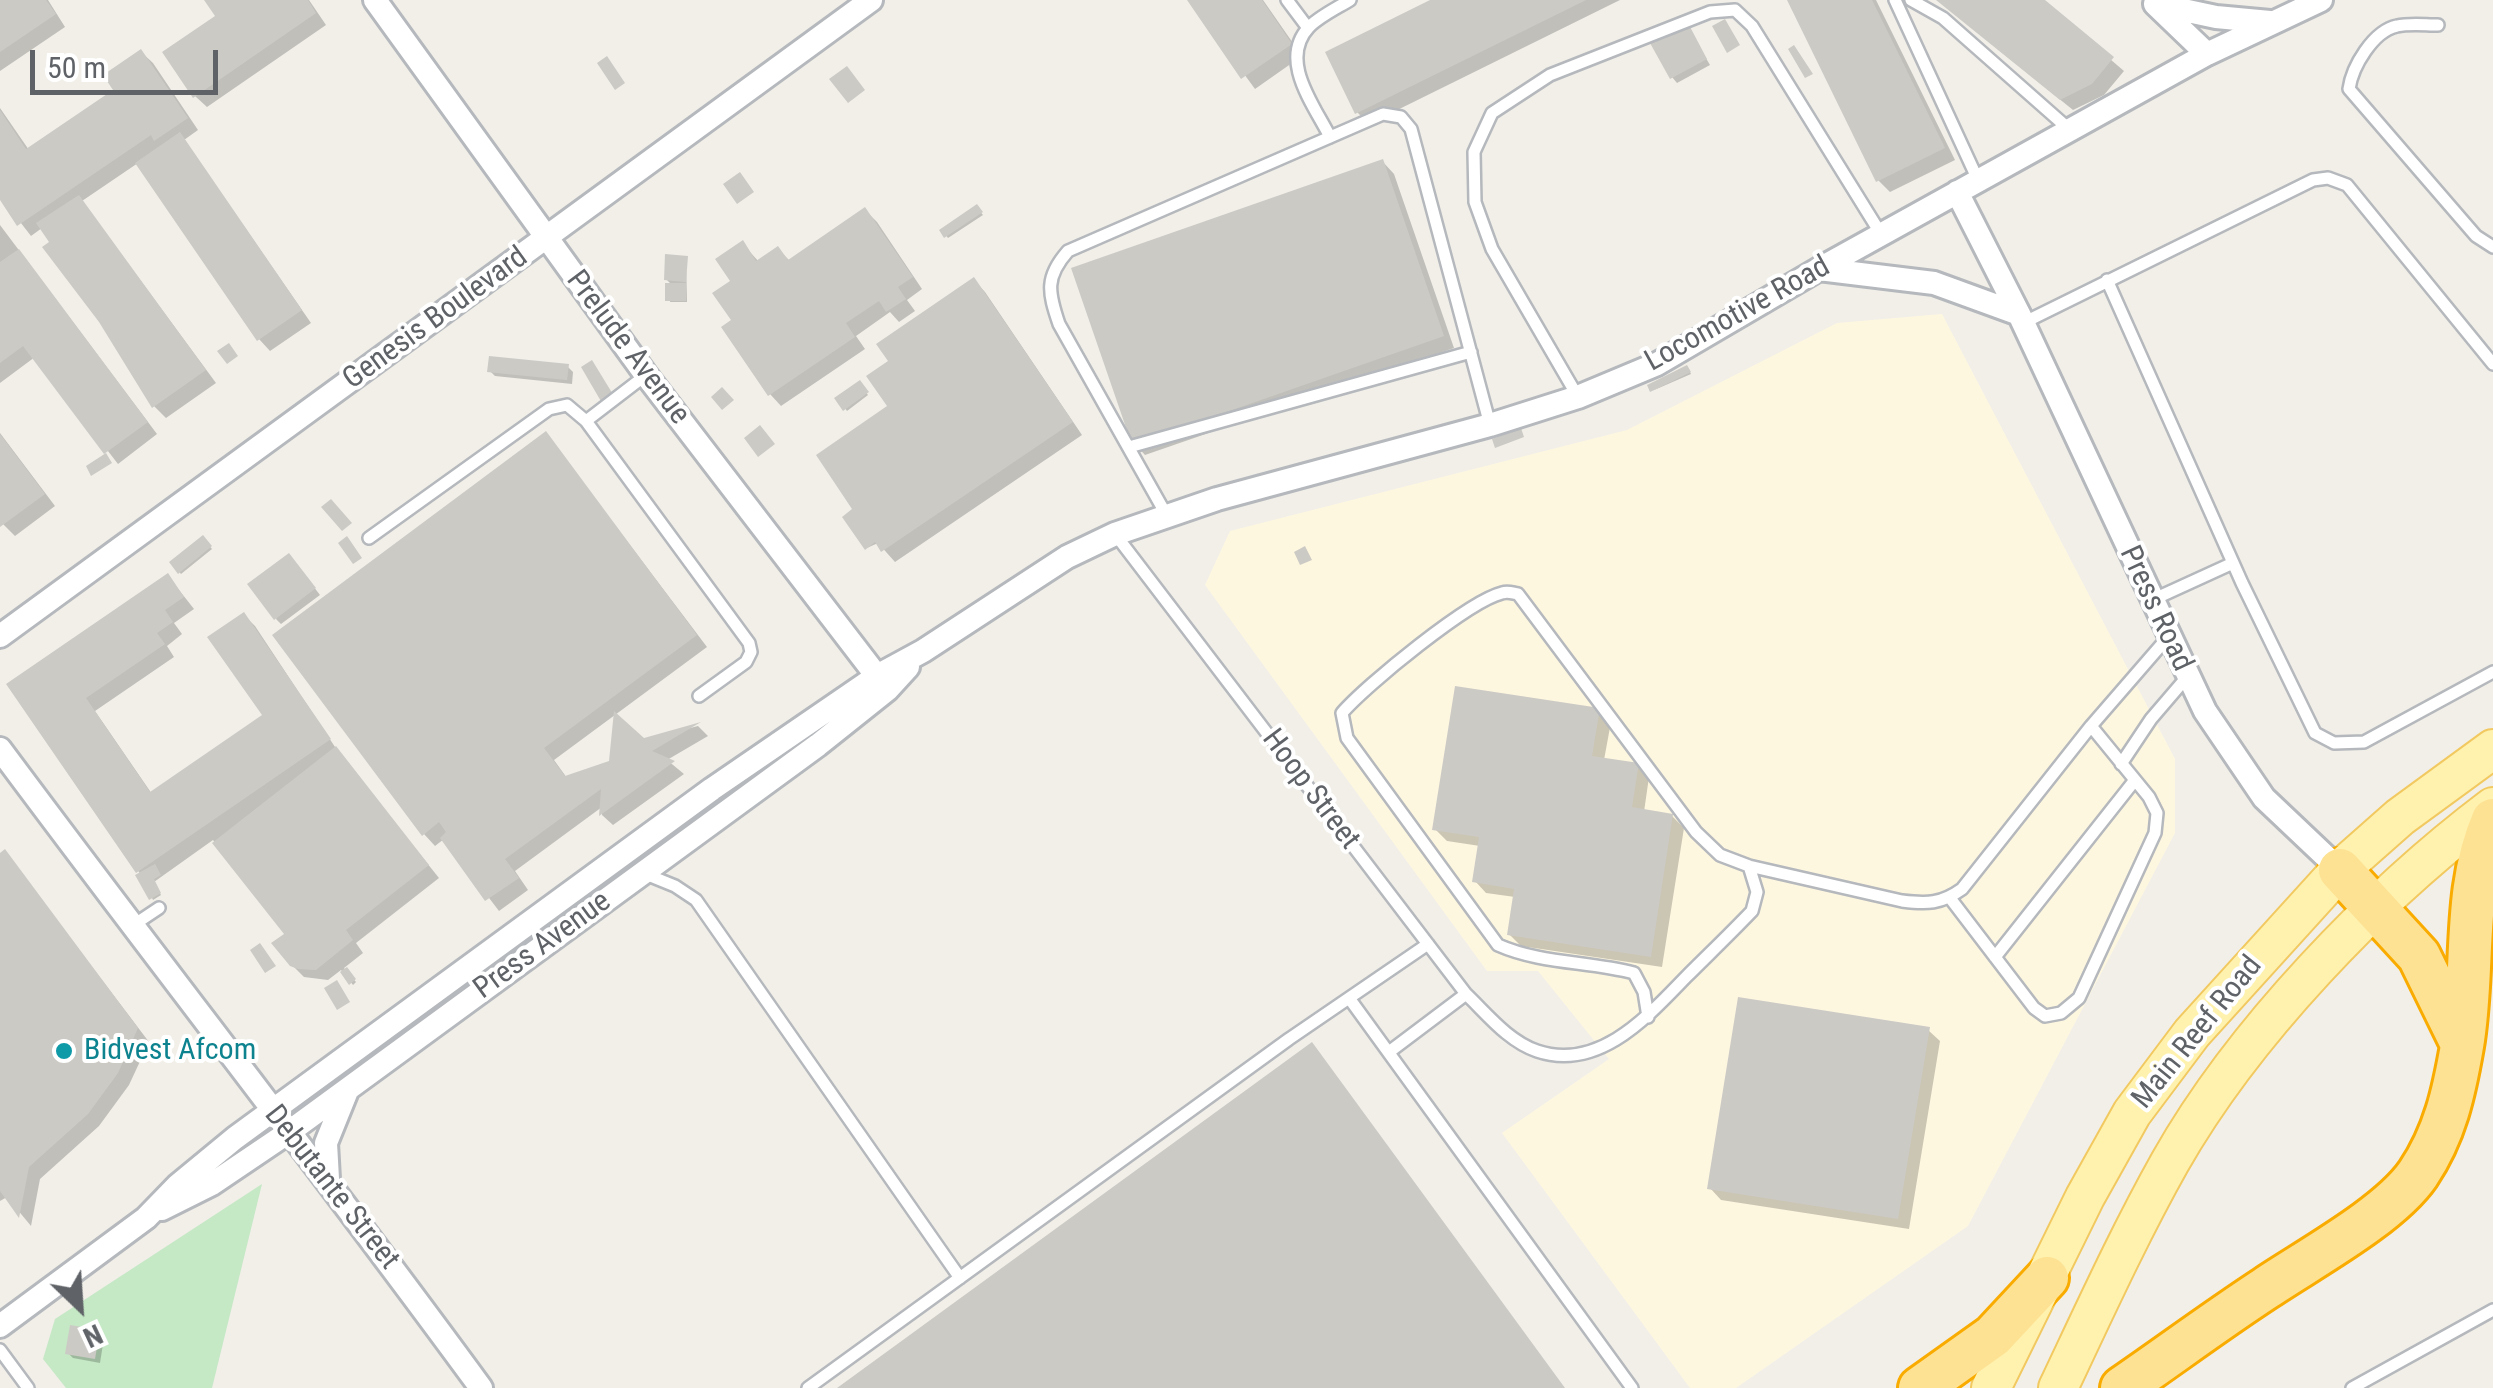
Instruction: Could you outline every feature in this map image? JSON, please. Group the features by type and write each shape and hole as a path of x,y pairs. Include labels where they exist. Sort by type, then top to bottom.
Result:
{"highway":[{"path":"2130,1382 2375,1215 2416,1178 2438,1141 2452,1104 2462,1044 2473,897 2480,855 2493,820"},
{"path":"2340,870 2419,956 2462,1044"},
{"path":"1920,1388 1992,1336 2047,1278"}],"main road":[{"name":"Main Reef Road","path":"1991,1388 2132,1114 2192,1033 2340,870 2400,816 2493,749"},
{"name":"Main Reef Road","path":"2058,1388 2171,1160 2206,1104 2255,1040 2376,908 2493,808"}],"street":[{"name":"Prelude Avenue","path":"375,0 646,375 882,683"},
{"name":"Genesis Boulevard","path":"0,636 871,0"},
{"name":"Locomotive Road","path":"1115,534 1217,500 1490,425 1578,397 1657,364 1818,269 2207,54 2321,0"},
{"path":"2152,2 2216,17 2274,22"},
{"path":"2152,2 2207,54"},
{"name":"Press Road","path":"1957,192 2021,319 2204,711 2264,798 2340,870"},
{"path":"1818,269 1934,283 2021,319"},
{"name":"Press Avenue","path":"146,1218 212,1184 289,1132 726,811 923,651 1067,557 1115,534"},
{"name":"Press Avenue","path":"0,1326 146,1218 202,1164 272,1111 712,789 882,683"},
{"name":"Debutante Street","path":"0,749 272,1111 328,1179 477,1386"},
{"path":"712,789 726,811"},
{"path":"257,1155 281,1156 328,1179 326,1143 348,1088"}],"lane":[{"path":"1287,0 1308,28"},
{"path":"1330,137 1297,74 1297,49 1308,28 1350,0"},
{"path":"1895,0 1978,180"},
{"path":"1911,0 1943,18 2070,130"},
{"path":"1578,397 1492,249 1475,202 1474,152 1492,113 1550,75 1710,12 1735,10 1752,26 1881,234"},
{"path":"2438,25 2390,28 2369,44 2349,89 2476,236 2493,247"},
{"path":"1167,516 1059,324 1050,296 1052,268 1068,251 1382,114 1401,117 1411,130 1490,425"},
{"path":"2021,319 2313,180 2328,178 2346,186 2493,364"},
{"path":"2106,280 2314,733 2334,743 2364,742 2493,672"},
{"path":"1129,448 1471,352"},
{"path":"586,421 646,375"},
{"path":"368,538 549,409 568,405 586,421 748,643 751,652 746,662 699,696"},
{"name":"Hoop Street","path":"1115,534 1466,994 1513,1039 1538,1052 1570,1056 1598,1048 1628,1033 1648,1017"},
{"path":"2152,600 2233,563"},
{"path":"1648,1017 1644,992 1634,973 1524,956 1498,945 1348,738 1342,713 1359,694 1472,608 1505,591 1518,594 1696,832 1720,855 1749,866 1924,904 1950,898 1971,878 2090,726 2169,636"},
{"path":"2121,764 2187,676"},
{"path":"1950,898 2034,1008 2045,1016 2061,1013 2079,998 2155,833 2158,813 2090,726"},
{"path":"1995,957 2135,780"},
{"path":"1648,1017 1752,912 1757,892 1749,866"},
{"path":"642,873 676,886 696,900 960,1278"},
{"path":"132,926 159,908"},
{"path":"808,1388 1428,944"},
{"path":"1390,1052 1466,994"},
{"path":"1349,998 1632,1388"},
{"path":"2352,1388 2493,1310"},
{"path":"0,1350 28,1388"}],"shaded area":[{"path":"1942,314 2175,759 2175,833 1968,1226 1736,1388 1690,1388 1502,1133 1609,1059 1538,971 1487,971 1205,585 1230,531 1627,430 1837,323"}],"green space":[{"path":"262,1184 212,1388 66,1388 43,1359 55,1319"}],"building":[{"path":"0,0 46,0 56,14 0,52"},
{"path":"204,0 308,0 316,13 193,98 162,52 215,16"},
{"path":"1187,0 1262,0 1292,44 1241,79"},
{"path":"1430,0 1586,0 1355,114 1325,52"},
{"path":"1787,0 1872,0 1945,148 1876,182"},
{"path":"1936,0 2045,0 2114,57 2092,84 2060,100"},
{"path":"1725,19 1740,45 1727,53 1712,26"},
{"path":"1688,23 1707,59 1670,79 1650,43"},
{"path":"1794,45 1813,74 1805,78 1788,49"},
{"path":"141,49 188,118 154,141 151,135 17,226 0,200 0,110 26,149 113,90 103,75"},
{"path":"607,56 625,83 615,90 597,63"},
{"path":"847,66 865,90 848,103 829,79"},
{"path":"180,132 302,310 257,341 135,163"},
{"path":"1383,159 1444,336 1132,445 1071,268"},
{"path":"740,172 754,192 737,204 723,184"},
{"path":"79,195 206,370 152,408 99,322 42,247 49,242 36,223"},
{"path":"977,204 983,212 944,238 939,230"},
{"path":"865,207 913,277 898,287 906,299 886,312 879,301 846,323 855,337 768,396 721,327 731,320 712,293 730,281 715,259 743,240 756,261 778,246 788,260"},
{"path":"19,249 148,422 104,454 23,346 0,363 0,262"},
{"path":"665,254 688,256 686,282 664,280"},
{"path":"974,277 1073,422 881,552 875,542 865,550 842,517 852,509 816,455 887,406 866,376 888,361 876,344"},
{"path":"665,283 686,283 686,301 665,301"},
{"path":"229,343 238,356 227,364 217,351"},
{"path":"489,356 569,364 567,380 487,372"},
{"path":"592,360 614,396 602,403 581,367"},
{"path":"1687,365 1691,372 1650,392 1647,385"},
{"path":"860,380 869,392 843,411 834,398"},
{"path":"722,387 734,400 722,410 711,397"},
{"path":"760,425 775,444 758,457 744,438"},
{"path":"1521,428 1524,437 1495,448 1492,439"},
{"path":"546,431 697,635 544,748 565,776 609,761 614,711 644,738 701,722 652,751 675,761 599,816 601,789 505,859 519,878 485,901 440,838 446,832 439,822 422,836 272,635"},
{"path":"0,434 45,494 0,527"},
{"path":"106,453 112,463 91,476 86,466"},
{"path":"331,499 352,523 342,531 321,507"},
{"path":"203,535 212,546 178,574 169,562"},
{"path":"347,536 362,558 353,564 338,543"},
{"path":"1305,546 1312,560 1300,565 1294,552"},
{"path":"289,553 316,588 274,620 247,584"},
{"path":"168,573 184,597 165,610 173,622 157,633 165,644 86,698 150,792 262,715 207,637 244,612 331,739 136,873 6,684"},
{"path":"1455,686 1600,708 1592,756 1639,763 1632,807 1673,814 1651,957 1507,935 1514,889 1472,882 1479,837 1432,830"},
{"path":"336,746 429,865 346,930 353,940 316,970 298,969 290,966 271,943 284,934 212,843"},
{"name":"Bidvest Afcom","path":"5,849 138,1028 118,1073 88,1114 29,1167 19,1218 0,1191 0,853"},
{"path":"155,864 161,875 154,879 161,893 149,900 135,875"},
{"path":"260,943 276,966 265,973 250,950"},
{"path":"347,967 356,979 349,985 340,972"},
{"path":"337,980 350,1002 337,1010 324,988"},
{"path":"1738,997 1930,1027 1898,1219 1707,1189"},
{"path":"1312,1042 1565,1388 837,1388"},
{"path":"70,1325 100,1330 95,1359 65,1354"}],"place":[{"name":"Bidvest Afcom","path":"64,1051"}]}
